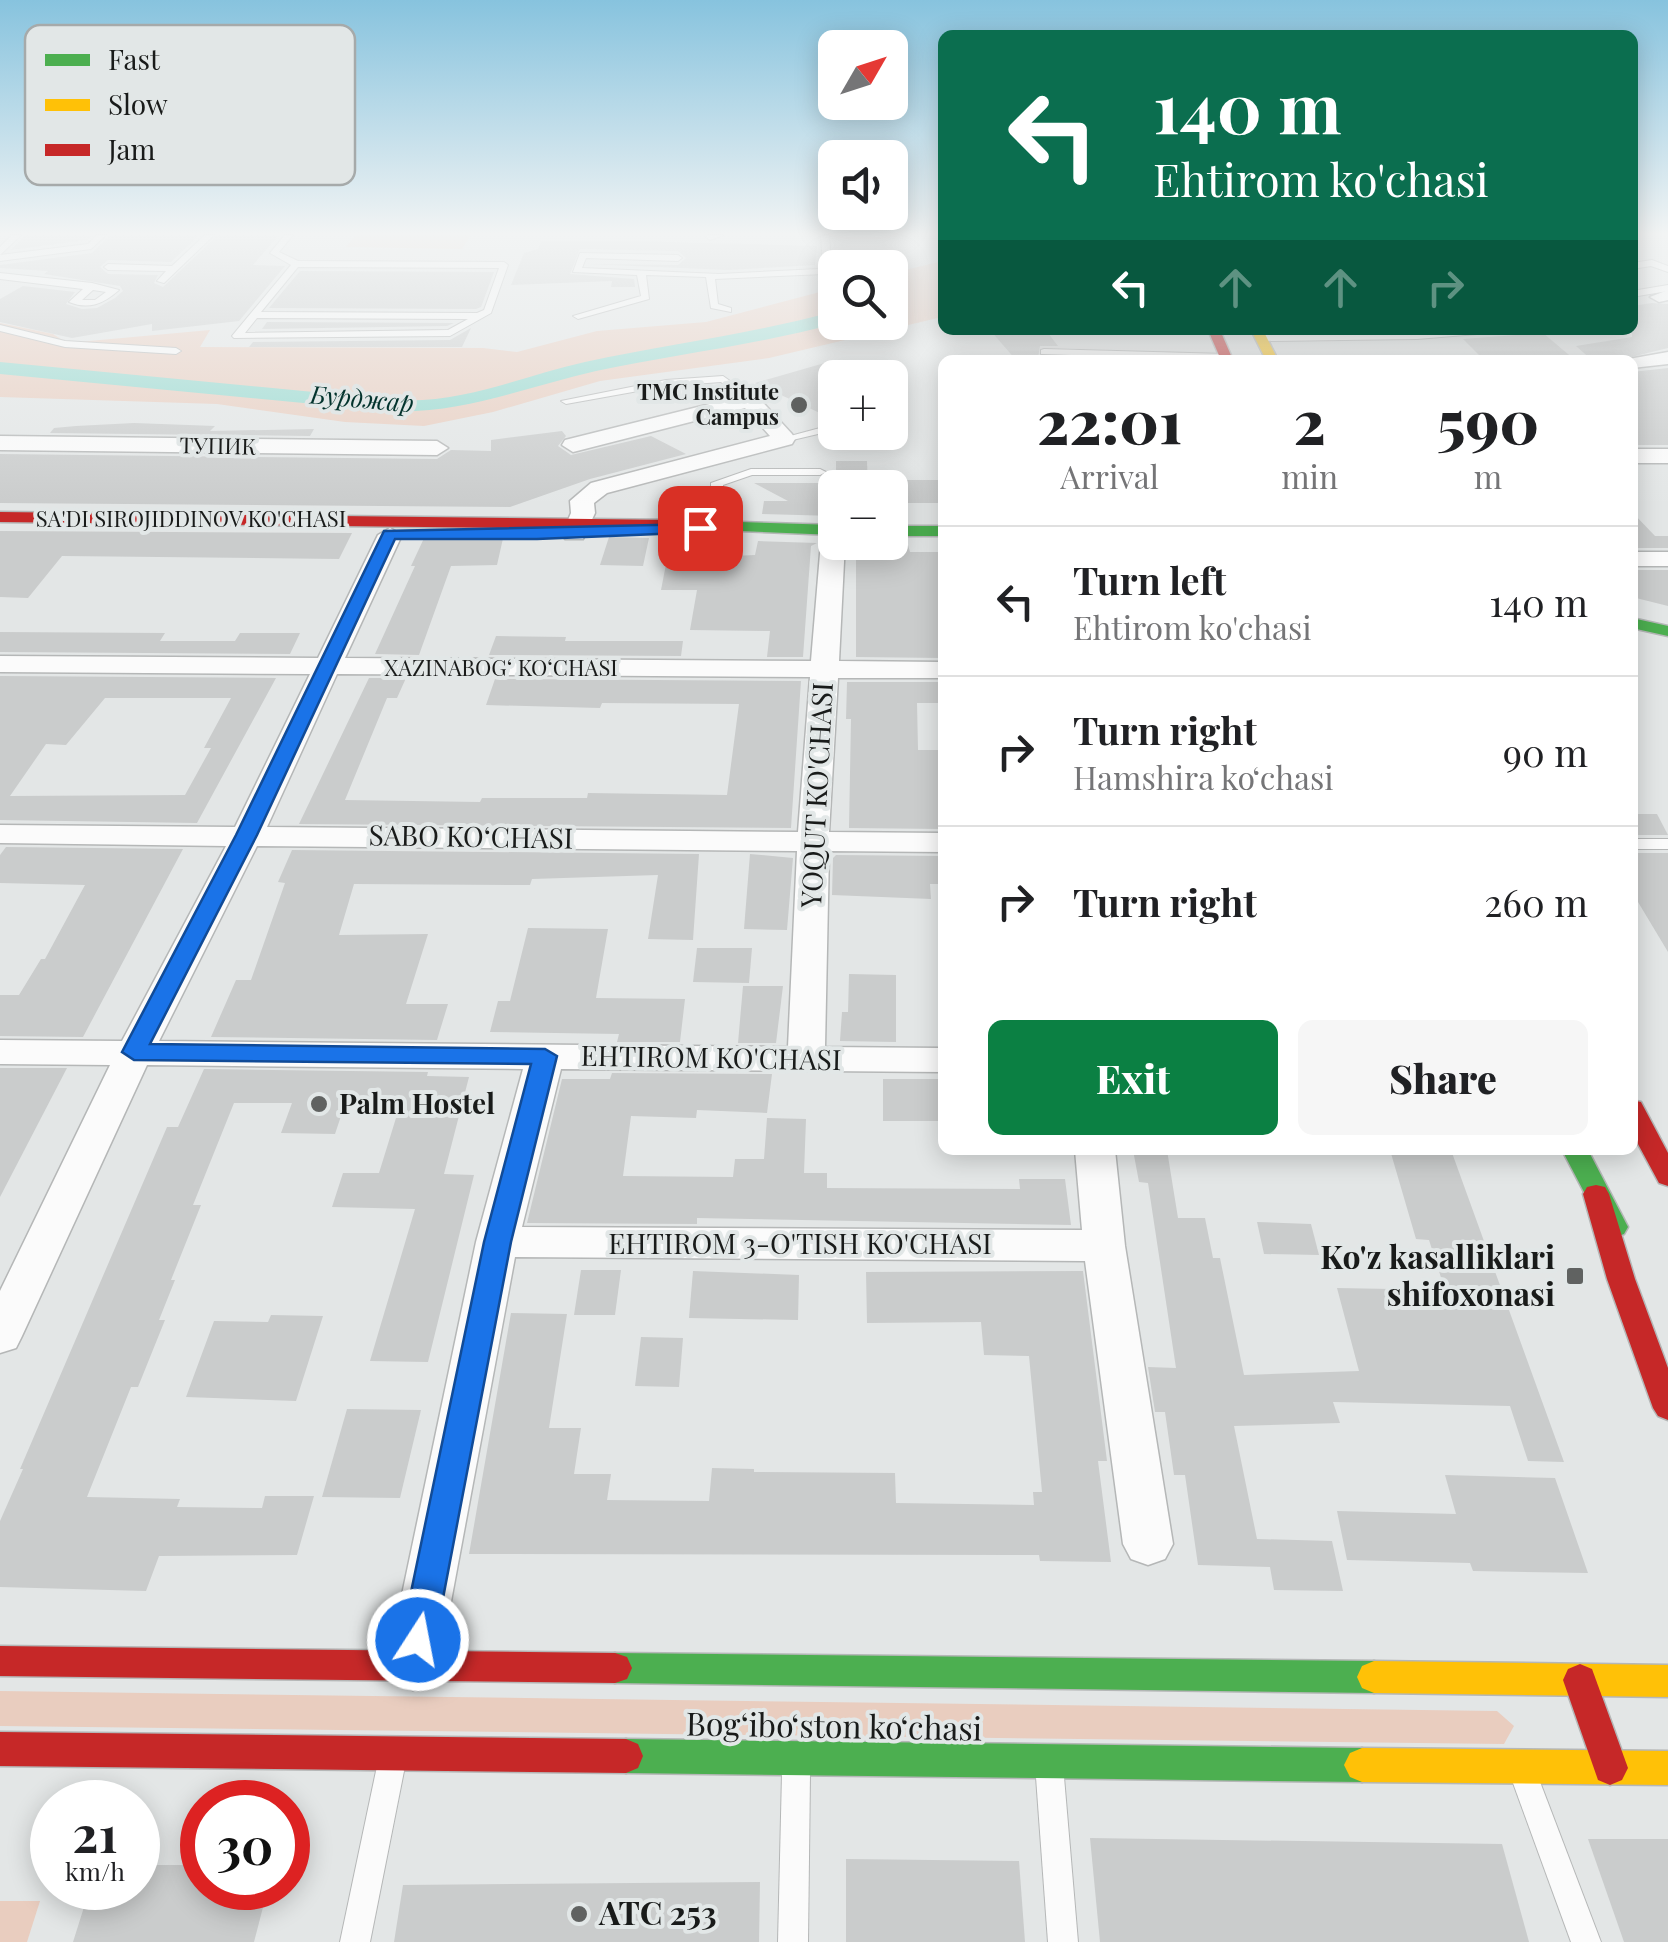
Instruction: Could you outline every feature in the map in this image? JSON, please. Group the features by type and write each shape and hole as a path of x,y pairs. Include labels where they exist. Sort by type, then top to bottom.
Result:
{"street":[{"path":"1638,362 1666,360"},
{"path":"573,445 750,400 784,439 599,488 582,501 577,528"},
{"name":"ТУПИК","path":"0,443 437,448"},
{"path":"1638,456 1668,456"},
{"name":"SA'DI SIROJIDDINOV KO'CHASI","path":"0,518 818,530"},
{"path":"908,527 938,531"},
{"name":"SA'DI SIROJIDDINOV KO'CHASI","path":"0,532 390,534 577,528"},
{"path":"0,1336 134,1052 246,835 390,534"},
{"path":"1638,559 1668,559"},
{"name":"YOQUT KO'CHASI","path":"806,1060 813,841 833,560"},
{"path":"1638,613 1668,620"},
{"path":"1638,624 1668,631"},
{"name":"XAZINABOG‘ KO‘CHASI","path":"0,664 938,670"},
{"name":"SABO KO‘CHASI","path":"0,834 938,843"},
{"name":"EHTIROM KO'CHASI","path":"0,1052 938,1060"},
{"path":"413,1666 497,1242 545,1056"},
{"path":"1638,1120 1668,1177"},
{"path":"1095,1155 1104,1246 1148,1544"},
{"path":"1577,1155 1650,1288"},
{"path":"1596,1194 1620,1279 1668,1408"},
{"name":"EHTIROM 3-O'TISH KO'CHASI","path":"497,1242 1104,1246"},
{"name":"Bogʻiboʻston koʻchasi","path":"0,1661 1668,1681"},
{"path":"1580,1680 1610,1768"},
{"name":"Bogʻiboʻston koʻchasi","path":"0,1750 1668,1768"}],"lane":[{"path":"245,326 237,336 450,334 465,326"},
{"path":"0,328 26,338 68,346 176,351"},
{"path":"1338,335 1430,335"},
{"path":"1044,352 1113,355"},
{"path":"566,401 666,383 723,379 750,400"},
{"path":"784,439 818,431"},
{"path":"728,529 730,512 717,500 717,483 752,472 818,472"},
{"path":"1638,844 1668,844"},
{"path":"356,1942 394,1754"},
{"path":"793,1942 796,1759"},
{"path":"1049,1762 1063,1942"},
{"path":"1521,1768 1586,1942"}],"shaded area":[{"path":"0,326 53,334 67,343 210,330 200,347 483,348 517,352 597,331 662,326 818,326 818,340 845,340 769,358 600,381 493,412 424,426 345,422 217,404 0,397"},
{"path":"0,1691 1497,1711 1514,1726 1504,1744 0,1726"},
{"path":"0,1901 30,1901 30,1910 37,1910 27,1942 0,1942"}],"water":[{"name":"Бурджар","path":"772,326 818,326 807,331 596,371 493,399 414,411 0,374 0,362 421,400 469,393 585,362"}],"building":[{"path":"16,326 143,326 72,338"},
{"path":"152,326 199,326 152,331"},
{"path":"264,326 448,326 447,326 262,329"},
{"path":"1638,326 1668,326 1668,348 1638,355 1586,355 1576,346 1638,335"},
{"path":"471,328 462,347 249,347 253,342 450,340"},
{"path":"994,335 1050,335 1058,346 1040,346 1038,355 1012,355"},
{"path":"1545,335 1569,355 1479,355 1463,339"},
{"path":"818,365 818,412 755,383"},
{"path":"1668,368 1668,445 1638,445 1638,371"},
{"path":"134,423 215,426 210,431 314,429 310,436 50,433 54,428"},
{"path":"562,431 566,436 558,446 571,455 651,436 686,454 590,479 510,507 0,503 0,454 437,459 451,450 491,451 491,440"},
{"path":"836,461 867,461 867,470 836,470"},
{"path":"908,480 938,480 938,503 908,503"},
{"path":"754,483 818,483 818,516 762,514 764,501 788,501"},
{"path":"1638,518 1655,536 1668,536 1668,548 1638,548"},
{"path":"0,531 352,533 339,559 62,556 28,598 0,597"},
{"path":"426,534 504,534 497,565 451,566 419,655 375,654 415,566 411,566"},
{"path":"609,537 649,538 643,566 600,565"},
{"path":"758,541 817,543 811,546 803,657 767,657 770,631 690,630 697,590 661,590 667,559 755,555"},
{"path":"908,545 910,552 938,552 938,658 856,657 856,560 908,560"},
{"path":"1638,570 1668,570 1668,606 1638,598"},
{"path":"0,632 165,633 160,641 235,641 240,633 300,633 290,654 0,652"},
{"path":"496,636 566,637 565,641 683,641 681,656 489,655"},
{"path":"0,676 276,678 197,823 0,820","holes":["105,698 231,698 204,748 211,748 185,795 10,796 46,744 66,745"]},
{"path":"369,678 406,678 397,698 387,698 345,800 480,802 482,798 587,798 588,793 727,795 739,704 602,703 600,708 486,705 495,679 801,681 791,828 299,824"},
{"path":"847,682 938,682 938,703 917,703 918,750 938,750 938,829 849,828 851,719 846,719"},
{"path":"1638,814 1657,814 1668,835 1638,835"},
{"path":"6,847 183,849 83,1037 0,1036 0,995 19,995 41,959 45,959 85,885 0,883 0,855"},
{"path":"292,850 699,854 693,940 648,939 658,875 532,879 530,885 354,884 339,935 428,934 406,1004 448,1004 437,1040 211,1037 236,980 251,980 285,883 278,882"},
{"path":"1638,853 1668,853 1668,952 1638,902"},
{"path":"750,854 793,858 787,930 744,929"},
{"path":"938,856 938,884 930,884 931,899 832,895 833,858"},
{"path":"528,928 608,929 596,998 685,999 680,1042 617,1042 619,1034 490,1032 498,1001 510,1001"},
{"path":"697,948 752,948 749,983 693,982"},
{"path":"849,974 896,975 896,1042 840,1041 842,1012 848,1012"},
{"path":"743,986 783,986 776,1043 738,1043"},
{"path":"0,1068 67,1068 0,1197"},
{"path":"204,1069 428,1072 427,1076 469,1077 444,1174 474,1175 428,1362 370,1361 415,1209 332,1207 343,1173 379,1173 400,1105 345,1104 335,1134 281,1133 292,1103 234,1103 193,1205 201,1205 171,1280 175,1280 159,1320 165,1320 138,1387 131,1387 87,1497 180,1499 177,1507 262,1508 265,1496 314,1496 297,1555 159,1556 146,1591 0,1587 0,1521 20,1469 167,1127 178,1127"},
{"path":"612,1073 772,1074 767,1113 697,1110 696,1118 631,1116 623,1176 733,1177 735,1159 764,1159 767,1118 806,1119 804,1173 827,1173 827,1188 1020,1189 1019,1179 1065,1179 1071,1225 697,1218 697,1224 527,1223 562,1079 610,1079"},
{"path":"883,1079 938,1079 938,1121 883,1121"},
{"path":"1134,1155 1168,1155 1178,1218 1205,1218 1213,1258 1220,1258 1244,1375 1359,1371 1337,1288 1445,1290 1429,1240 1416,1239 1391,1155 1453,1155 1564,1462 1528,1461 1510,1406 1333,1402 1340,1423 1234,1426 1257,1539 1332,1541 1343,1591 1274,1590 1270,1567 1198,1565 1185,1475 1174,1475 1165,1412 1155,1412 1148,1367 1176,1368 1148,1183 1139,1182"},
{"path":"1257,1222 1311,1224 1319,1255 1264,1254"},
{"path":"581,1270 621,1270 615,1315 574,1315"},
{"path":"693,1271 799,1275 798,1320 689,1318"},
{"path":"1083,1271 1107,1461 1098,1461 1111,1562 1040,1561 1039,1555 469,1554 511,1313 567,1314 549,1428 581,1428 574,1474 611,1474 607,1500 709,1501 712,1468 895,1473 896,1503 1034,1505 1033,1492 1042,1492 1029,1356 984,1355 981,1322 867,1323 866,1272"},
{"path":"271,1315 323,1316 296,1401 186,1397 214,1321 268,1322"},
{"path":"641,1337 683,1338 679,1387 635,1386"},
{"path":"347,1409 421,1410 400,1498 322,1497"},
{"path":"1445,1475 1555,1478 1588,1573 1473,1571 1470,1563 1347,1560 1337,1511 1456,1514"},
{"path":"1090,1838 1502,1844 1529,1942 1100,1942"},
{"path":"1588,1839 1668,1839 1668,1942 1624,1942"},
{"path":"846,1859 1019,1861 1025,1942 846,1942"},
{"path":"160,1865 180,1865 180,1910 262,1910 254,1942 73,1942 83,1910 160,1910"},
{"name":"АТС 253","path":"760,1882 759,1942 394,1942 403,1885"}],"traffic: fast":[{"path":"675,525 818,529"},
{"path":"908,531 938,531"},
{"path":"1638,624 1668,631"},
{"path":"1578,1155 1615,1227"},
{"path":"615,1668 1374,1677"},
{"path":"626,1756 1362,1765"}],"traffic: slow":[{"path":"1260,335 1270,355"},
{"path":"1374,1677 1668,1681"},
{"path":"1362,1765 1668,1768"}],"traffic: jam":[{"path":"1216,335 1225,355"},
{"path":"0,517 675,525"},
{"path":"1638,1120 1668,1177"},
{"path":"1596,1194 1621,1279 1668,1408"},
{"path":"0,1661 615,1668"},
{"path":"1580,1680 1610,1768"},
{"path":"0,1749 626,1756"}],"place":[{"name":"TMC Institute Campus","path":"799,405"},
{"name":"Palm Hostel","path":"319,1104"},
{"name":"Ko'z kasalliklari shifoxonasi","path":"1575,1276"},
{"name":"АТС 253","path":"579,1914"}],"route":[{"path":"418,1640 497,1242 545,1056 134,1052 246,835 390,534 537,535 700,528"}]}
